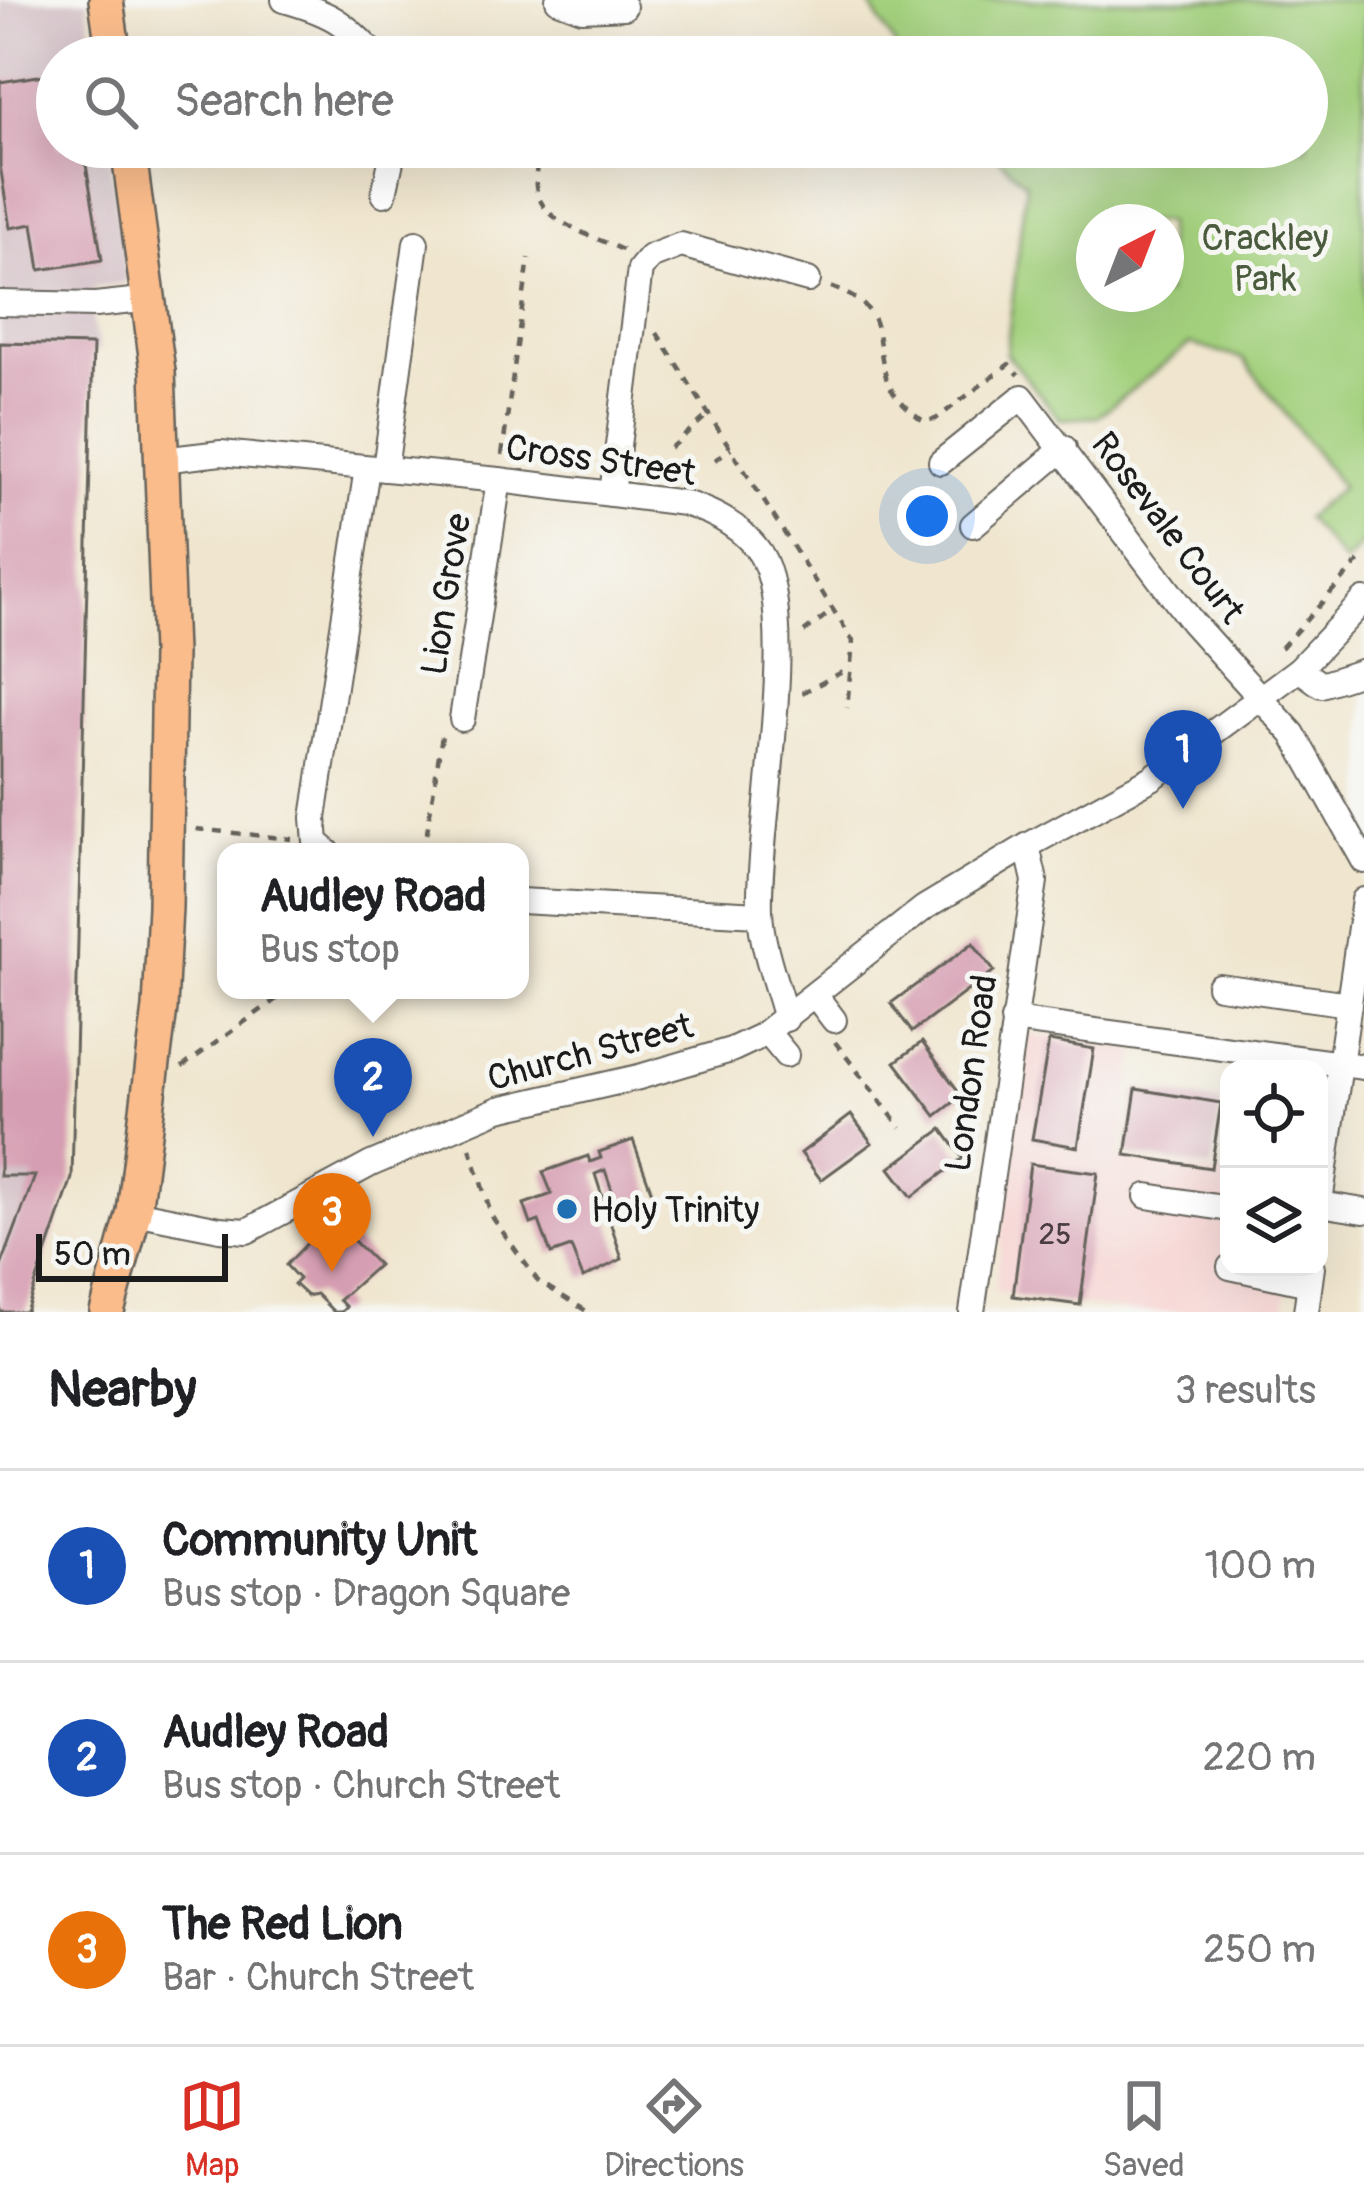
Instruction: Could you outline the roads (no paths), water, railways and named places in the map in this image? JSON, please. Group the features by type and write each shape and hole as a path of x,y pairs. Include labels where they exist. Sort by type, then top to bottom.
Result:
{"main road":[{"path":"106,0 111,36"},
{"path":"106,1312 134,1212 151,1090 160,1007 166,826 169,652 162,460 151,298 131,168"}],"street":[{"path":"284,0 324,11 357,36"},
{"path":"558,0 582,9 624,7"},
{"path":"384,194 390,168"},
{"path":"321,843 314,818 416,243"},
{"path":"611,494 631,329 645,262 681,245 808,280"},
{"path":"0,303 95,304 151,298"},
{"name":"Rosevale Court","path":"941,462 1022,397 1192,622 1293,734 1364,861"},
{"path":"973,525 1064,448"},
{"name":"Cross Street","path":"162,460 221,453 499,480 684,503 708,510 734,526 760,554 775,591 778,617 759,914 777,1025"},
{"name":"Lion Grove","path":"462,719 499,480"},
{"name":"Church Street","path":"134,1212 248,1231 371,1164 499,1109 731,1050 777,1025 924,908 1152,778 1255,691 1299,669 1364,600"},
{"path":"1299,669 1321,685 1364,670"},
{"name":"London Road","path":"972,1312 1035,881 1027,846"},
{"path":"1328,1168 1352,1065 1349,1004 1359,960 1364,900"},
{"path":"529,902 759,914"},
{"path":"1220,986 1349,1004"},
{"path":"815,995 829,1024"},
{"path":"1013,1020 1352,1065"},
{"path":"777,1025 786,1055"},
{"path":"1147,1196 1220,1208"},
{"path":"1328,1208 1364,1210"},
{"path":"1306,1312 1311,1276"}],"place":[{"name":"Community Unit","path":"1183,809"},
{"name":"Audley Road","path":"373,1137"},
{"name":"Holy Trinity","path":"567,1209"},
{"name":"The Red Lion","path":"332,1272"}],"park label":[{"name":"Crackley Park","path":"1265,258"}]}
